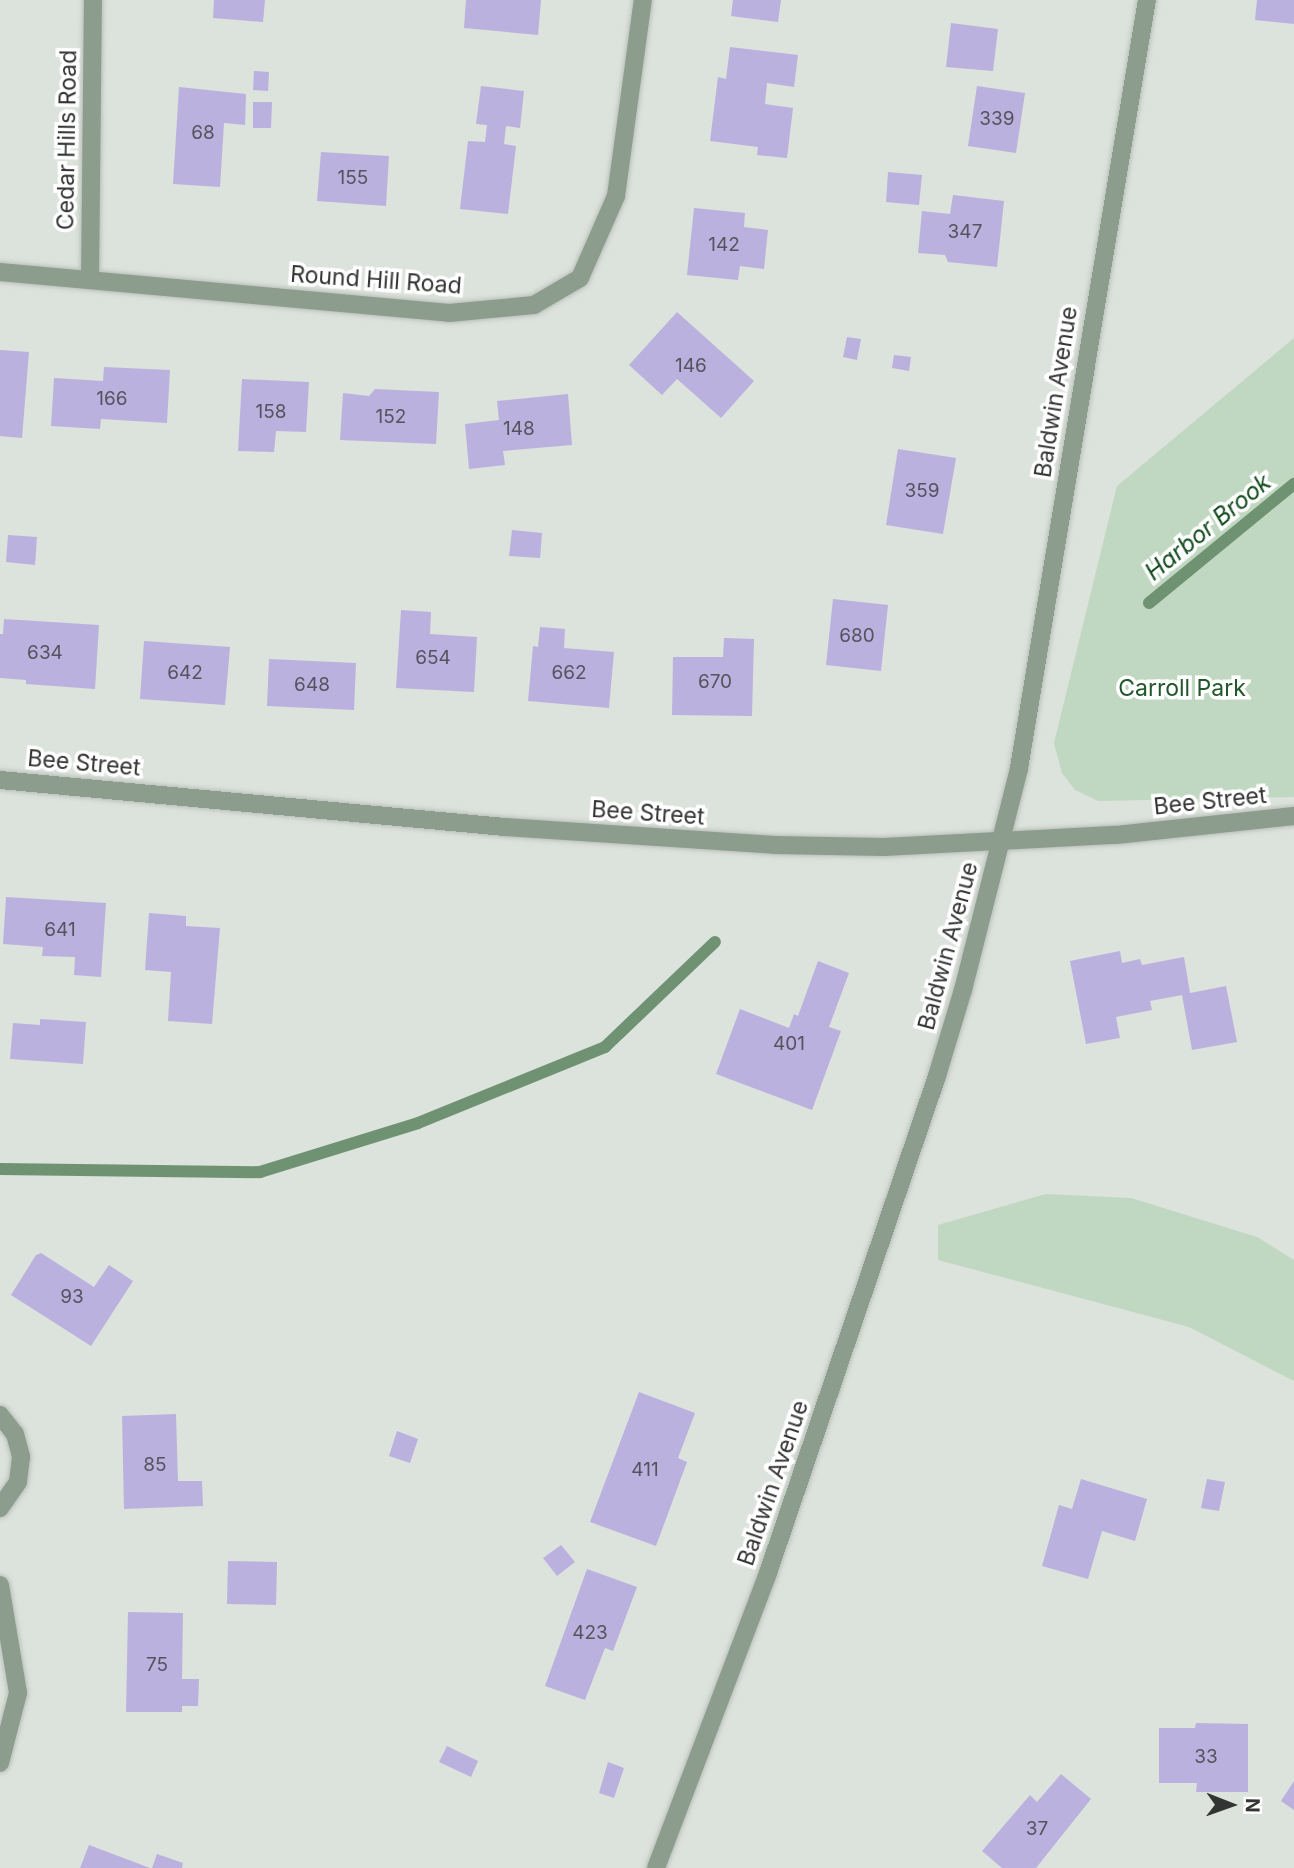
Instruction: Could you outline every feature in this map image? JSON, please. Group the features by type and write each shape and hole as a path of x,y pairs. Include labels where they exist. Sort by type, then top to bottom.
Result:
{"street":[{"name":"Cedar Hills Road","path":"90,280 93,0"},
{"name":"Round Hill Road","path":"0,272 449,313 534,305 580,278 616,196 643,0"},
{"name":"Baldwin Avenue","path":"656,1868 768,1573 937,1076 1001,841 1019,768 1147,0"},
{"name":"Bee Street","path":"0,780 654,839 884,847 1116,835 1294,816"},
{"path":"0,1415 15,1434 21,1457 18,1482 0,1508"},
{"path":"0,1585 11,1638 18,1693 0,1763"}],"green space":[{"name":"Carroll Park","path":"1294,338 1294,797 1098,801 1075,790 1062,773 1054,743 1117,486"},
{"path":"1046,1194 1131,1198 1257,1237 1294,1260 1294,1381 1189,1327 938,1260 938,1225"}],"building":[{"path":"214,0 265,0 263,22 213,18"},
{"path":"466,0 541,0 538,35 464,28"},
{"path":"733,0 781,0 778,22 731,16"},
{"path":"1257,0 1294,0 1294,24 1255,20"},
{"path":"951,23 998,29 993,71 946,67"},
{"path":"730,47 798,55 794,87 767,83 765,104 793,108 787,158 757,155 758,147 710,141 718,77 726,79"},
{"path":"254,71 269,72 268,91 253,90"},
{"path":"481,86 524,91 520,128 506,126 504,144 516,146 508,214 460,209 468,141 485,142 487,125 476,124"},
{"path":"977,86 1025,93 1016,153 968,146"},
{"path":"179,87 246,94 245,125 224,123 220,187 173,184"},
{"path":"253,102 272,102 271,128 253,128"},
{"path":"321,152 389,156 386,206 317,201"},
{"path":"888,172 922,175 919,205 886,202"},
{"path":"953,195 1004,201 997,267 948,262 945,255 918,253 922,211 950,214"},
{"path":"694,208 745,213 744,227 768,230 764,269 740,266 738,280 687,275"},
{"path":"677,312 754,381 721,418 677,379 662,395 629,365"},
{"path":"847,337 861,339 857,360 843,357"},
{"path":"0,350 29,352 22,438 0,436"},
{"path":"894,355 911,357 909,371 892,368"},
{"path":"104,367 170,370 167,423 101,419 100,429 51,426 54,378 103,381"},
{"path":"242,379 309,382 306,432 276,431 274,452 238,451"},
{"path":"375,389 439,392 436,444 340,440 343,393 369,396"},
{"path":"568,394 572,445 503,451 505,465 469,469 465,424 499,420 497,401"},
{"path":"898,449 956,458 943,534 886,525"},
{"path":"512,530 542,533 540,558 509,556"},
{"path":"8,535 37,537 35,565 6,562"},
{"path":"833,599 888,605 881,671 826,665"},
{"path":"401,610 431,612 430,634 477,637 474,692 396,688"},
{"path":"4,619 99,625 95,689 26,684 26,680 0,678 0,634 3,634"},
{"path":"540,627 565,629 564,648 614,652 609,708 528,701 533,646 538,647"},
{"path":"724,638 754,639 752,716 672,715 673,657 723,657"},
{"path":"144,641 230,647 225,705 140,699"},
{"path":"269,659 356,663 354,710 267,706"},
{"path":"6,897 106,903 101,977 74,975 75,957 42,956 43,947 3,944"},
{"path":"149,913 186,916 186,926 220,928 212,1024 168,1021 171,972 145,970"},
{"path":"1120,951 1122,963 1140,959 1142,965 1184,957 1190,993 1226,986 1237,1042 1192,1050 1182,995 1150,1001 1152,1010 1116,1017 1120,1038 1086,1044 1070,961"},
{"path":"818,961 849,973 829,1027 841,1031 812,1110 716,1074 740,1009 789,1028 794,1014 798,1016"},
{"path":"40,1019 86,1022 83,1064 10,1059 13,1023 40,1025"},
{"path":"41,1253 94,1287 109,1265 133,1281 91,1346 11,1295 36,1255"},
{"path":"639,1392 695,1413 678,1458 687,1462 656,1546 590,1522"},
{"path":"176,1414 178,1481 202,1481 203,1506 124,1509 122,1416"},
{"path":"397,1431 418,1439 410,1463 389,1456"},
{"path":"1081,1479 1147,1499 1135,1541 1102,1531 1088,1579 1042,1566 1059,1505 1072,1509"},
{"path":"1207,1479 1225,1482 1219,1511 1201,1508"},
{"path":"561,1545 575,1562 557,1576 543,1558"},
{"path":"228,1561 277,1562 276,1605 227,1604"},
{"path":"587,1569 637,1587 613,1651 605,1648 585,1700 545,1686"},
{"path":"128,1612 183,1613 182,1679 199,1679 198,1706 182,1706 182,1712 126,1712"},
{"path":"1196,1723 1248,1724 1248,1792 1196,1792 1197,1783 1159,1783 1159,1728 1195,1728"},
{"path":"447,1746 478,1761 471,1777 439,1762"},
{"path":"608,1762 624,1768 614,1798 599,1793"},
{"path":"1061,1774 1091,1799 1036,1868 1002,1868 982,1851 1030,1795 1037,1802"},
{"path":"1294,1781 1294,1810 1281,1801"},
{"path":"89,1845 150,1868 80,1868"},
{"path":"157,1854 183,1863 182,1868 152,1868"}],"waterway":[{"name":"Harbor Brook","path":"1149,603 1294,484"},
{"path":"0,1169 260,1172 418,1123 605,1047 715,942"}]}
